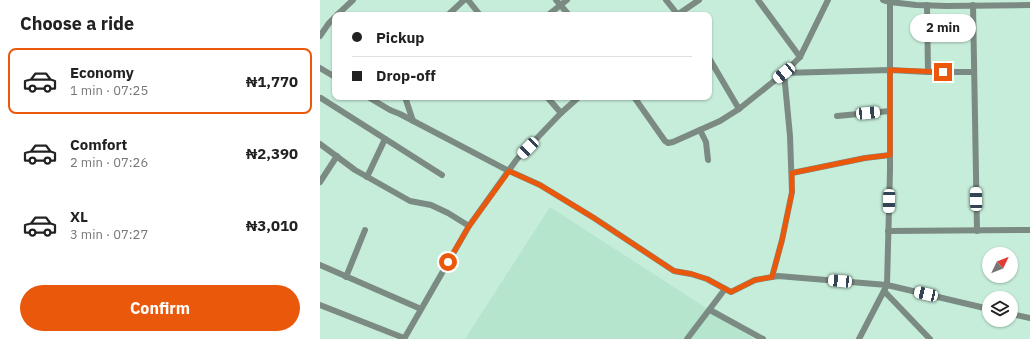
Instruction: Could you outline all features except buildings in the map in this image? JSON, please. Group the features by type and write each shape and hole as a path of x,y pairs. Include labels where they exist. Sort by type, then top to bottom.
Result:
{"street":[{"path":"340,12 353,0"},
{"path":"451,12 464,0"},
{"path":"468,0 478,12"},
{"path":"550,12 558,3 567,0"},
{"path":"666,0 676,12"},
{"path":"682,12 699,0"},
{"path":"758,0 800,57"},
{"path":"636,100 665,141 668,143 720,121 739,109 784,73 800,57 828,0"},
{"path":"883,0 916,5 1030,5"},
{"path":"860,339 885,288 890,155 890,1"},
{"path":"558,3 566,12"},
{"path":"927,5 928,72"},
{"path":"974,5 977,231"},
{"path":"320,36 322,28 332,20"},
{"path":"712,63 739,109"},
{"path":"320,68 332,75"},
{"path":"784,73 890,70 974,72"},
{"path":"772,277 782,240 792,192 790,136 784,73"},
{"path":"322,98 442,175"},
{"path":"373,100 509,171 540,185 594,218 674,271 692,274 707,279 731,292 755,280 778,276 885,288 982,308"},
{"path":"405,100 413,120"},
{"path":"549,100 561,114"},
{"path":"320,305 404,339 469,226 517,159 576,100"},
{"path":"837,116 890,112"},
{"path":"700,130 706,142 708,160"},
{"path":"367,177 385,139"},
{"path":"320,144 355,170 410,201 431,205 448,213 469,226"},
{"path":"792,173 865,158 890,155"},
{"path":"320,181 337,156"},
{"path":"346,277 365,230"},
{"path":"888,231 1030,230"},
{"path":"320,265 421,309"},
{"path":"885,288 930,339"},
{"path":"687,339 725,289"},
{"path":"710,310 764,339"},
{"path":"1018,315 1030,318"}],"shaded area":[{"path":"550,207 754,339 465,339"}],"route":[{"path":"448,262 469,226 509,171 540,185 594,218 674,271 692,274 707,279 731,292 755,280 772,277 782,240 792,192 792,173 865,158 890,155 890,70 943,72"}]}
